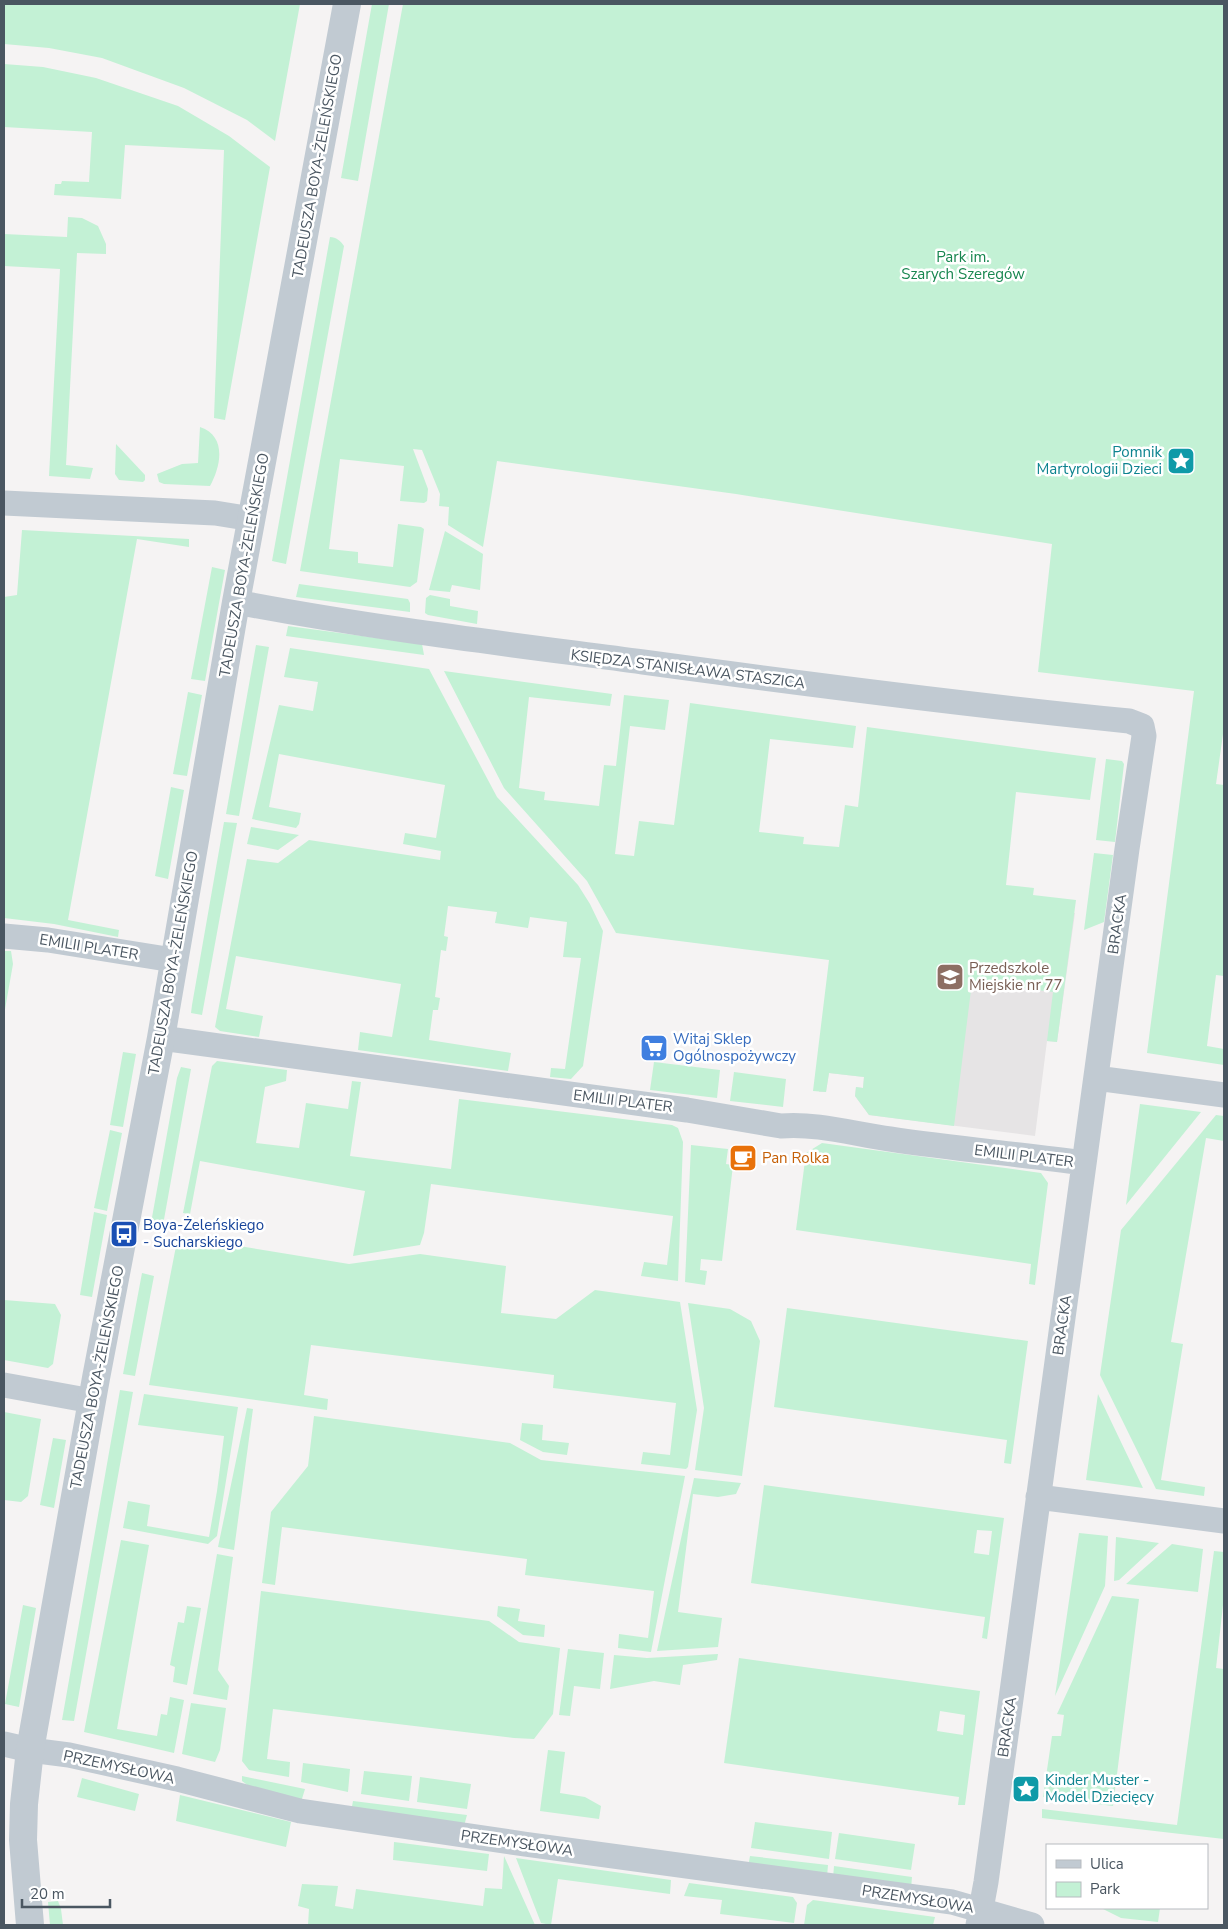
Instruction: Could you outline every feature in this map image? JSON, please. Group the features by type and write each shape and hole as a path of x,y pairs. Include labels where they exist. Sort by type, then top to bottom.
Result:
{"street":[{"name":"TADEUSZA BOYA-ŻELEŃSKIEGO","path":"30,1925 23,1840 24,1804 30,1750 92,1401 161,1038 236,602 347,4"},
{"path":"4,503 215,513 252,519"},
{"name":"KSIĘDZA STANISŁAWA STASZICA","path":"236,602 282,611 553,651 870,692 1129,721 1142,726"},
{"name":"BRACKA","path":"980,1917 1144,736 1142,726"},
{"name":"EMILII PLATER","path":"4,936 48,940 173,960"},
{"name":"EMILII PLATER","path":"161,1038 688,1110 781,1126 795,1125 890,1140 1084,1163"},
{"path":"1096,1078 1224,1095"},
{"path":"4,1385 92,1401"},
{"path":"1038,1497 1224,1521"},
{"name":"PRZEMYSŁOWA","path":"4,1744 177,1779 300,1811 524,1844 952,1902 980,1917 1032,1925"}],"shaded area":[{"name":"Przedszkole Miejskie nr 77","path":"845,888 1075,913 1057,1042 1047,1041 1035,1136 869,1115 855,1096 856,1087 863,1088 864,1077 829,1073 826,1092 819,1092"}],"green space":[{"path":"4,4 300,4 275,141 247,120 184,88 102,58 49,48 4,44"},
{"path":"372,4 389,4 358,181 341,178"},
{"name":"Park im. Szarych Szeregów","path":"403,4 1224,4 1224,727 1216,784 1224,785 1224,976 1216,975 1207,1046 1224,1049 1224,1065 1147,1053 1194,691 1038,672 1052,544 736,494 497,461 483,547 448,525 449,507 439,506 440,494 422,450 413,449 428,489 427,501 424,503 400,501 404,466 340,459 329,549 358,552 358,563 393,567 398,524 421,527 424,529 417,582 410,587 300,571"},
{"path":"4,64 43,67 96,78 178,106 229,136 270,167 225,420 214,418 224,150 125,145 121,199 54,195 55,184 61,184 62,181 89,182 92,132 4,127"},
{"path":"68,217 82,218 98,226 106,244 106,254 77,253 66,465 93,468 90,479 49,476 60,269 4,266 4,234 67,237"},
{"path":"330,237 338,240 344,246 286,564 272,561"},
{"path":"200,427 209,431 215,437 218,444 219,461 210,486 164,484 159,482 157,474 182,464 198,463"},
{"path":"116,444 145,475 143,482 119,480 115,474"},
{"path":"22,530 189,539 189,547 137,539 68,920 119,930 118,937 54,924 4,918 4,597 17,595"},
{"path":"445,531 483,554 480,590 452,585 450,592 429,590"},
{"path":"212,567 225,570 205,681 191,679"},
{"path":"299,584 408,599 410,612 296,597"},
{"path":"430,595 450,599 450,606 478,611 477,624 428,615 425,613 426,598"},
{"path":"288,626 422,644 424,655 286,636"},
{"path":"256,645 269,647 239,816 226,814"},
{"path":"290,648 429,669 497,797 578,885 603,931 583,1066 571,1079 550,1077 551,1068 565,1069 581,958 563,957 567,922 530,917 528,928 495,923 497,912 448,906 444,936 448,937 446,951 441,950 435,997 440,998 438,1010 433,1010 429,1040 511,1053 508,1071 358,1050 360,1032 392,1037 401,984 236,956 226,1009 263,1016 259,1037 220,1031 215,1027 247,859 278,863 309,840 440,860 441,851 403,844 405,833 436,838 445,785 279,754 269,807 301,813 299,824 296,828 252,819 279,705 313,711 318,682 284,677"},
{"path":"444,671 612,694 610,706 529,697 519,788 545,792 544,800 599,806 604,765 616,766 624,695 669,700 665,730 630,726 615,854 634,856 639,821 674,825 690,703 856,726 853,748 770,739 759,832 804,837 803,844 839,847 845,805 858,807 867,727 1096,758 1090,800 1016,792 1006,885 1034,888 1033,895 1076,900 1057,1042 1047,1041 1053,992 972,982 954,1126 869,1115 855,1096 856,1087 863,1088 864,1077 829,1073 826,1092 813,1091 829,960 616,933 587,881 504,788"},
{"path":"188,692 202,695 187,776 173,774"},
{"path":"1106,759 1122,761 1124,764 1115,842 1096,840"},
{"path":"171,787 184,790 168,879 155,876"},
{"path":"224,822 237,823 202,1015 191,1013"},
{"path":"251,827 299,835 278,850 247,844"},
{"path":"1094,853 1113,855 1104,922 1084,930"},
{"path":"4,951 11,951 13,964 4,1015"},
{"path":"123,1052 136,1054 123,1127 110,1125"},
{"path":"217,1061 287,1070 286,1081 265,1087 256,1143 299,1148 306,1103 348,1109 352,1081 361,1082 350,1156 451,1169 459,1099 672,1125 678,1128 683,1142 678,1281 641,1276 644,1262 667,1265 673,1216 431,1184 424,1233 420,1245 353,1256 365,1191 200,1161 190,1214 183,1213 212,1066"},
{"path":"654,1062 720,1070 717,1098 650,1090"},
{"path":"181,1067 191,1069 163,1225 151,1223 177,1078"},
{"path":"734,1072 786,1079 783,1107 730,1101"},
{"path":"1140,1104 1201,1112 1126,1205"},
{"path":"1216,1115 1224,1116 1224,1141 1206,1138 1171,1342 1183,1344 1161,1480 1205,1487 1204,1496 1156,1489 1100,1375 1121,1230"},
{"path":"110,1130 122,1133 107,1211 94,1208"},
{"path":"822,1143 1041,1173 1048,1183 1035,1285 1029,1284 1031,1264 796,1230 806,1153"},
{"path":"691,1145 728,1149 726,1164 733,1165 722,1261 701,1259 700,1270 707,1271 705,1285 685,1282"},
{"path":"94,1212 107,1215 92,1297 80,1295"},
{"path":"178,1236 349,1264 420,1254 506,1266 501,1313 556,1319 595,1290 680,1302 697,1410 688,1467 686,1469 641,1464 643,1452 670,1455 676,1403 553,1388 554,1375 311,1345 304,1395 328,1399 327,1410 149,1385"},
{"path":"142,1273 154,1276 135,1376 123,1374"},
{"path":"4,1300 55,1304 61,1315 53,1364 48,1368 4,1360"},
{"path":"688,1303 730,1309 751,1321 760,1341 742,1476 695,1470 704,1408"},
{"path":"787,1308 1028,1341 1011,1464 1004,1463 1007,1440 774,1407"},
{"path":"120,1390 133,1392 74,1721 62,1720"},
{"path":"144,1394 238,1407 217,1536 208,1544 123,1528 128,1501 150,1505 147,1526 209,1537 217,1491 224,1436 138,1425"},
{"path":"1098,1394 1143,1488 1086,1480"},
{"path":"247,1408 253,1409 234,1550 218,1547"},
{"path":"4,1412 41,1419 28,1496 21,1502 4,1500"},
{"path":"314,1416 510,1443 541,1460 685,1476 651,1652 618,1648 619,1634 648,1638 654,1591 525,1575 527,1559 282,1527 275,1585 262,1583 271,1512 308,1466"},
{"path":"522,1423 543,1425 542,1440 569,1443 567,1455 543,1452 520,1440"},
{"path":"53,1438 66,1440 54,1508 40,1505"},
{"path":"694,1478 741,1483 736,1494 718,1497 693,1494 678,1612 722,1618 718,1647 657,1651"},
{"path":"764,1485 1004,1518 987,1639 982,1638 985,1617 751,1583","holes":["977,1530 992,1531 989,1555 974,1553"]},
{"path":"1079,1533 1108,1536 1105,1586 1055,1696"},
{"path":"1116,1537 1159,1543 1119,1580 1114,1581"},
{"path":"121,1540 149,1545 117,1729 157,1736 161,1714 167,1715 170,1697 184,1700 174,1753 84,1732"},
{"path":"1172,1544 1203,1549 1198,1592 1126,1584"},
{"path":"1214,1551 1224,1552 1224,1596 1216,1668 1224,1669 1224,1839 1042,1818 1042,1809 1177,1825"},
{"path":"217,1554 233,1557 218,1670 229,1686 227,1700 193,1694"},
{"path":"261,1591 489,1621 519,1642 560,1648 553,1714 534,1739 273,1709 267,1759 290,1762 289,1777 249,1770 242,1761"},
{"path":"1112,1596 1139,1599 1113,1806 1043,1797 1052,1736 1061,1736 1064,1715 1057,1714"},
{"path":"23,1605 36,1608 19,1707 5,1704"},
{"path":"187,1606 201,1608 187,1685 173,1682 175,1667 170,1665 178,1622 184,1623"},
{"path":"498,1606 520,1609 518,1621 545,1625 544,1637 523,1635 497,1616"},
{"path":"568,1649 604,1653 600,1689 574,1686 570,1716 559,1715"},
{"path":"718,1654 717,1660 683,1665 680,1685 654,1681 610,1689 614,1655 647,1658"},
{"path":"739,1658 980,1691 965,1805 958,1805 959,1797 724,1763","holes":["940,1711 965,1715 963,1735 937,1731"]},
{"path":"191,1703 226,1708 220,1750 215,1762 182,1754"},
{"path":"548,1750 565,1752 560,1793 585,1797 601,1806 599,1819 540,1811"},
{"path":"303,1763 350,1769 348,1792 301,1782"},
{"path":"364,1771 412,1776 409,1801 361,1794"},
{"path":"242,1776 305,1789 301,1802 254,1790 242,1781"},
{"path":"420,1777 471,1784 467,1809 417,1802"},
{"path":"82,1778 139,1794 135,1811 77,1797"},
{"path":"180,1795 291,1822 286,1847 176,1821"},
{"path":"353,1801 467,1815 464,1826 351,1812"},
{"path":"755,1822 832,1832 829,1859 751,1848"},
{"path":"839,1833 915,1844 911,1870 835,1859"},
{"path":"394,1842 489,1854 487,1871 393,1860"},
{"path":"504,1856 535,1925 308,1925 309,1909 298,1906 302,1884 338,1886 335,1906 353,1909 356,1889 483,1906 485,1888 502,1889"},
{"path":"750,1856 828,1865 827,1877 748,1867"},
{"path":"516,1858 671,1880 670,1894 558,1879 551,1925 541,1923"},
{"path":"834,1866 912,1877 911,1889 833,1878"},
{"path":"689,1883 793,1897 797,1903 794,1923 720,1914 722,1900 684,1896"},
{"path":"813,1900 935,1917 933,1925 804,1925 807,1905"},
{"path":"58,1901 63,1925 50,1925 48,1902"},
{"path":"1103,1909 1160,1909 1158,1922 1121,1918"}],"place":[{"name":"Pomnik Martyrologii Dzieci","path":"1181,461"},
{"name":"Przedszkole Miejskie nr 77","path":"950,977"},
{"name":"Witaj Sklep Ogólnospożywczy","path":"654,1048"},
{"name":"Pan Rolka","path":"743,1158"},
{"name":"Boya-Żeleńskiego - Sucharskiego","path":"124,1234"},
{"name":"Kinder Muster - Model Dziecięcy","path":"1026,1789"}]}
